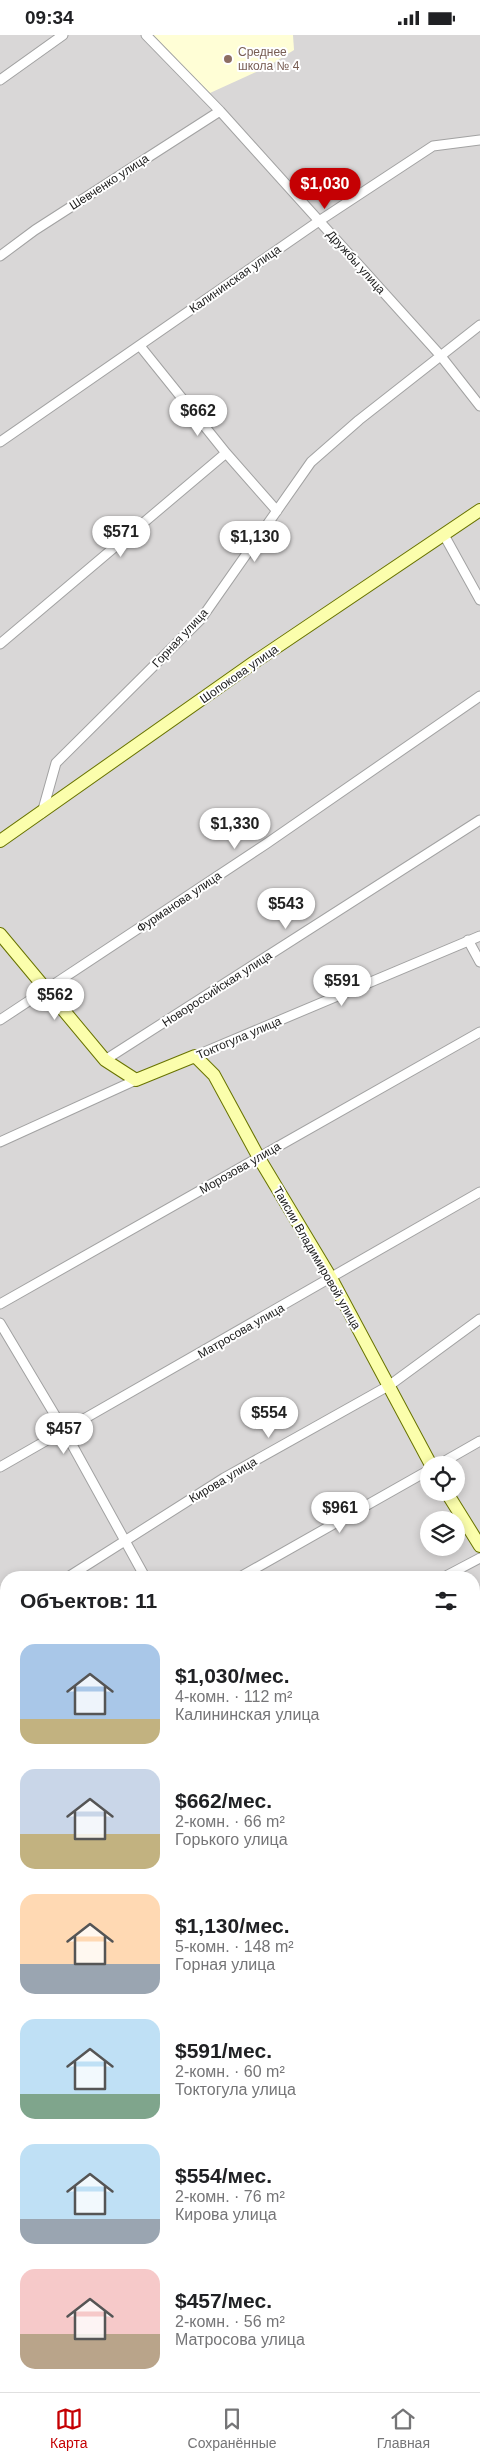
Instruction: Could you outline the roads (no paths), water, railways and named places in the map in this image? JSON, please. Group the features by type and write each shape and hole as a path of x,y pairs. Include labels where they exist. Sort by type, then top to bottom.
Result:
{"street":[{"path":"0,80 63,35"},
{"name":"Дружбы улица","path":"146,35 220,111 440,355 480,406"},
{"name":"Шевченко улица","path":"0,256 34,230 220,111"},
{"name":"Калининская улица","path":"0,442 319,221 433,146 480,140"},
{"name":"Горная улица","path":"42,813 56,763 201,619 311,462 359,420 480,325"},
{"path":"140,346 226,453 277,511"},
{"path":"0,644 226,453"},
{"name":"Шопокова улица","path":"0,841 253,663 480,510"},
{"path":"444,535 480,600"},
{"name":"Фурманова улица","path":"0,1020 266,844 480,696"},
{"name":"Новороссийская улица","path":"105,1060 480,820"},
{"path":"0,934 105,1060 136,1080"},
{"name":"Токтогула улица","path":"0,1142 136,1080 480,936"},
{"path":"468,940 480,962"},
{"name":"Морозова улица","path":"0,1304 480,1032"},
{"name":"Таисии Владимировой улица","path":"195,1056 214,1075 259,1158 331,1279 390,1385 426,1456"},
{"name":"Матросова улица","path":"0,1467 480,1192"},
{"name":"Кирова улица","path":"78,1571 125,1543 224,1478 390,1385 480,1319"},
{"path":"0,1323 64,1432 141,1571"},
{"path":"454,1456 480,1441"},
{"path":"251,1571 420,1475"},
{"path":"452,1501 480,1546"},
{"path":"455,1571 480,1558"}],"place":[{"name":"Среднее школа № 4","path":"228,59"}]}
